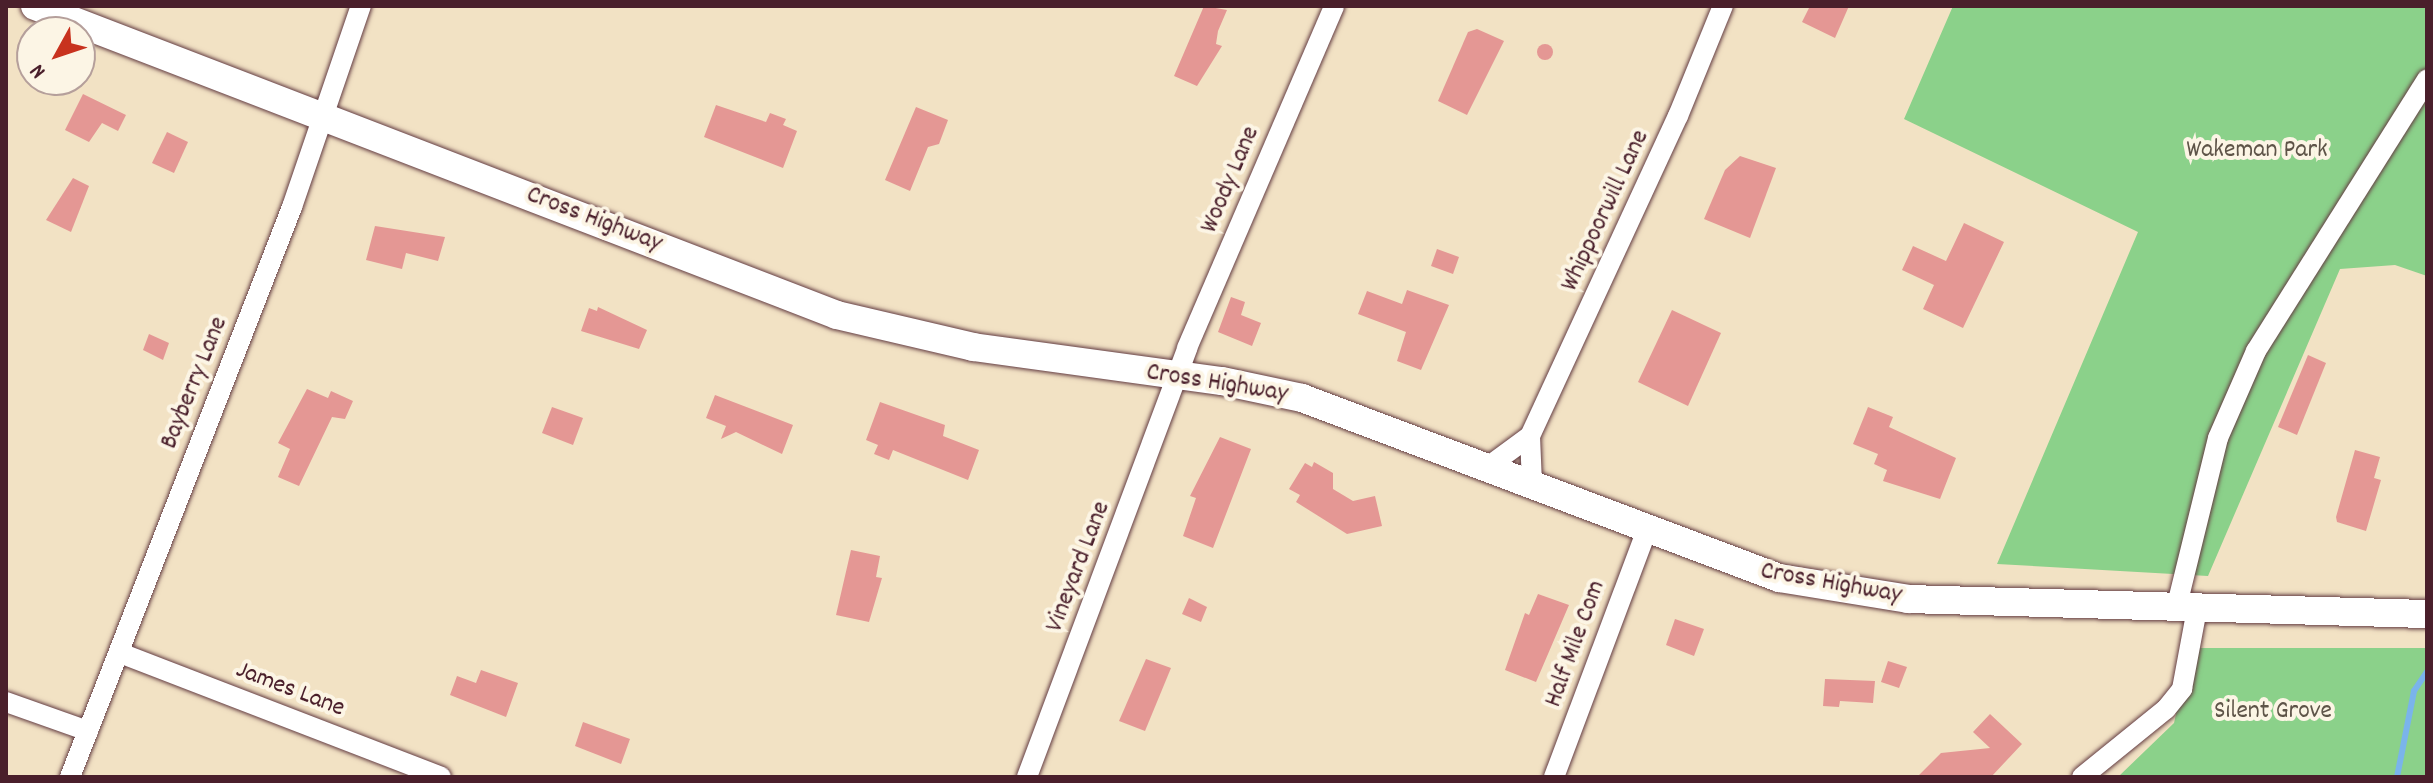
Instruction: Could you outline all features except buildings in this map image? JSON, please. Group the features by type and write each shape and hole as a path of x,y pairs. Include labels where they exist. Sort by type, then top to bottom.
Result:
{"street":[{"name":"Cross Highway","path":"35,6 324,114 857,321 973,347 1179,375 1302,398 1489,466 1755,571 1841,591 1908,599 2427,614"},
{"name":"Bayberry Lane","path":"70,777 324,114 361,6"},
{"name":"Woody Lane","path":"1179,375 1334,6"},
{"name":"Whippoorwill Lane","path":"1532,483 1530,436 1678,116 1723,6"},
{"path":"2082,777 2174,700 2190,665 2186,609 2218,438 2256,351 2427,79"},
{"name":"Vineyard Lane","path":"1027,777 1179,375"},
{"name":"Whippoorwill Lane","path":"1489,466 1530,436"},
{"name":"Half Mile Com","path":"1554,777 1647,530"},
{"name":"James Lane","path":"120,653 441,777"},
{"path":"6,702 88,731"}],"green space":[{"name":"Wakeman Park","path":"1953,6 2427,6 2427,276 2395,265 2340,269 2208,576 1997,564 2138,232 1904,119"},
{"name":"Silent Grove","path":"2191,648 2427,648 2427,777 2118,777 2174,723"}],"waterway":[{"path":"2397,777 2414,691 2427,672"}]}
